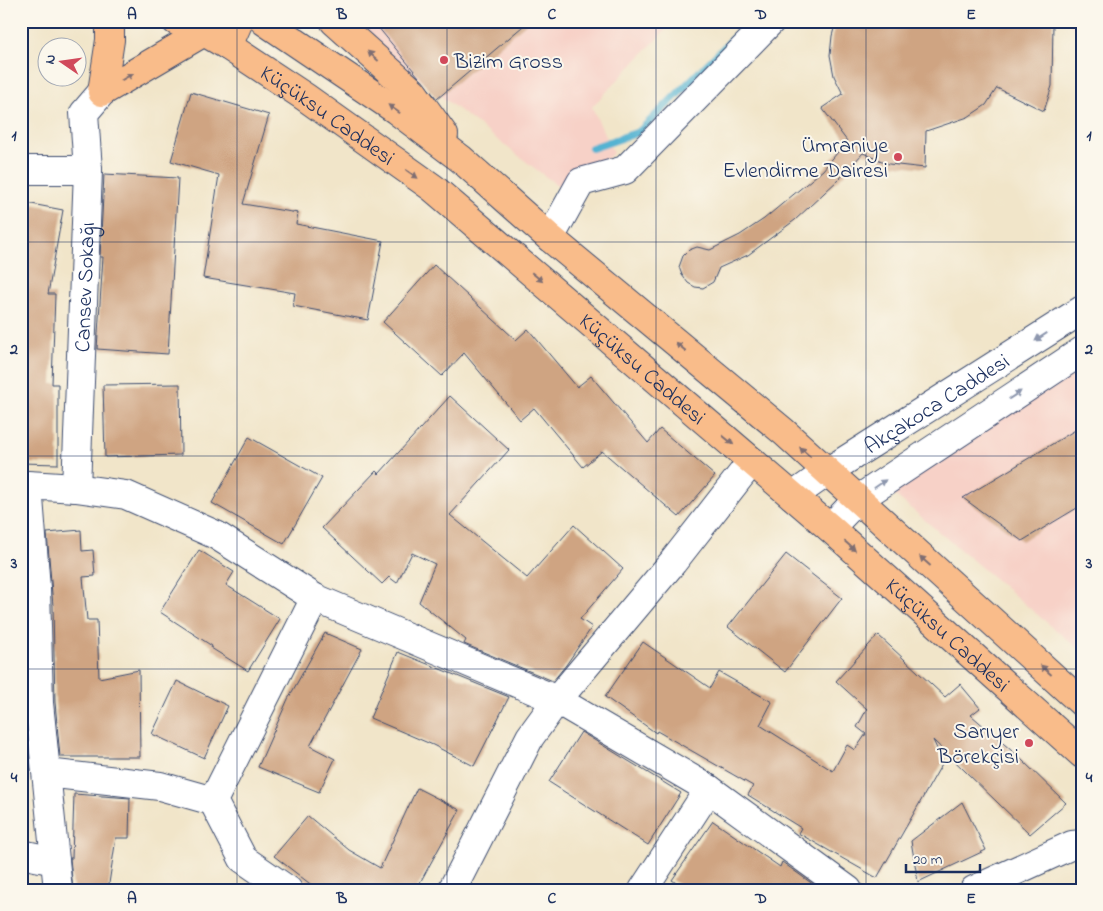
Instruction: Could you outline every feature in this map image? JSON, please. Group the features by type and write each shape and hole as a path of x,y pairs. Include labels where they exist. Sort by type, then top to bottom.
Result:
{"main road":[{"path":"102,92 110,40 110,21"},
{"name":"Küçüksu Caddesi","path":"176,21 218,33 433,188 794,496 1082,754"},
{"path":"102,92 239,21"},
{"name":"Küçüksu Caddesi","path":"264,21 396,110 461,159 550,238 784,432 1082,703"},
{"path":"334,21 413,92 461,159"}],"street":[{"path":"550,238 581,182 624,170 771,21"},
{"name":"Cansev Sokağı","path":"76,488 88,170 84,113 102,92"},
{"path":"21,170 88,170"},
{"name":"Akçakoca Caddesi","path":"794,496 827,472 1082,310"},
{"name":"Akçakoca Caddesi","path":"830,528 857,500 1082,351"},
{"path":"452,890 530,737 557,700 673,562 752,461"},
{"path":"58,890 47,773 30,702 36,588 24,484 76,488 126,495 216,535 315,598 557,700 709,789 848,890"},
{"path":"214,801 315,598"},
{"path":"47,773 160,786 214,801 243,858 288,890"},
{"path":"644,890 709,789"},
{"path":"974,890 1078,841"},
{"path":"21,854 54,861"}],"shaded area":[{"path":"347,21 674,21 592,107 613,153 571,196 348,25"},
{"path":"1067,21 1082,21 1082,39"},
{"path":"1082,358 1082,652 877,480"}],"building":[{"name":"Bizim Gross","path":"373,21 529,21 437,99"},
{"name":"Ümraniye Evlendirme Dairesi","path":"836,21 1053,21 1052,86 1044,111 997,88 986,105 968,117 926,131 925,168 889,164 863,153 853,166 795,220 748,255 719,268 713,282 703,288 695,287 688,283 679,267 683,256 689,250 697,247 710,250 740,235 764,219 823,170 847,141 822,108 843,94 834,76 830,55"},
{"path":"191,92 269,115 243,204 298,213 296,224 383,241 368,320 293,306 295,293 203,278 219,175 171,161"},
{"path":"104,174 178,178 168,354 97,349 103,257 100,257"},
{"path":"21,202 63,210 48,294 55,294 52,384 58,384 58,464 21,463"},
{"path":"434,265 516,340 528,329 577,387 591,376 648,443 660,429 715,476 679,517 602,451 583,467 534,408 520,420 464,353 442,376 383,322"},
{"path":"180,384 181,455 105,457 103,385"},
{"path":"450,396 509,450 450,515 527,578 574,525 623,569 580,619 592,627 553,681 464,644 466,640 419,602 435,564 412,553 397,583 389,577 382,584 322,528 376,471 379,474"},
{"path":"1082,426 1082,505 1022,541 963,498"},
{"path":"249,437 322,478 284,544 212,503"},
{"path":"81,530 82,551 93,550 95,576 83,577 87,620 97,620 99,678 139,670 140,757 60,757 55,702 53,606 47,533"},
{"path":"199,550 234,572 226,585 280,619 248,671 211,648 212,646 160,612"},
{"path":"786,554 842,598 785,672 728,627"},
{"path":"325,633 362,649 310,746 335,759 319,792 258,767 288,699"},
{"path":"878,635 945,697 960,684 980,708 971,715 1020,758 1066,803 1030,834 933,740 943,762 877,878 798,833 801,828 748,795 753,786 657,731 656,733 605,697 643,642 710,688 719,672 772,702 760,725 833,771 847,745 855,750 866,734 857,727 867,709 836,681"},
{"path":"398,652 509,697 474,766 433,745 370,718"},
{"path":"177,681 228,706 204,758 152,734"},
{"path":"21,709 24,709 29,758 21,758"},
{"path":"581,732 681,793 648,845 549,782"},
{"path":"417,788 460,810 417,888 420,890 318,890 274,856 308,816 349,850 380,868"},
{"path":"74,794 130,798 129,838 116,838 108,890 73,890 70,858 72,858"},
{"path":"962,802 986,850 918,882 911,841"},
{"path":"713,821 780,867 782,862 821,890 686,890 672,880"}],"waterway":[{"path":"592,148 639,132 751,21"}],"place":[{"name":"Bizim Gross","path":"444,60"},
{"name":"Ümraniye Evlendirme Dairesi","path":"898,157"},
{"name":"Sarıyer Börekçisi","path":"1029,743"}]}
